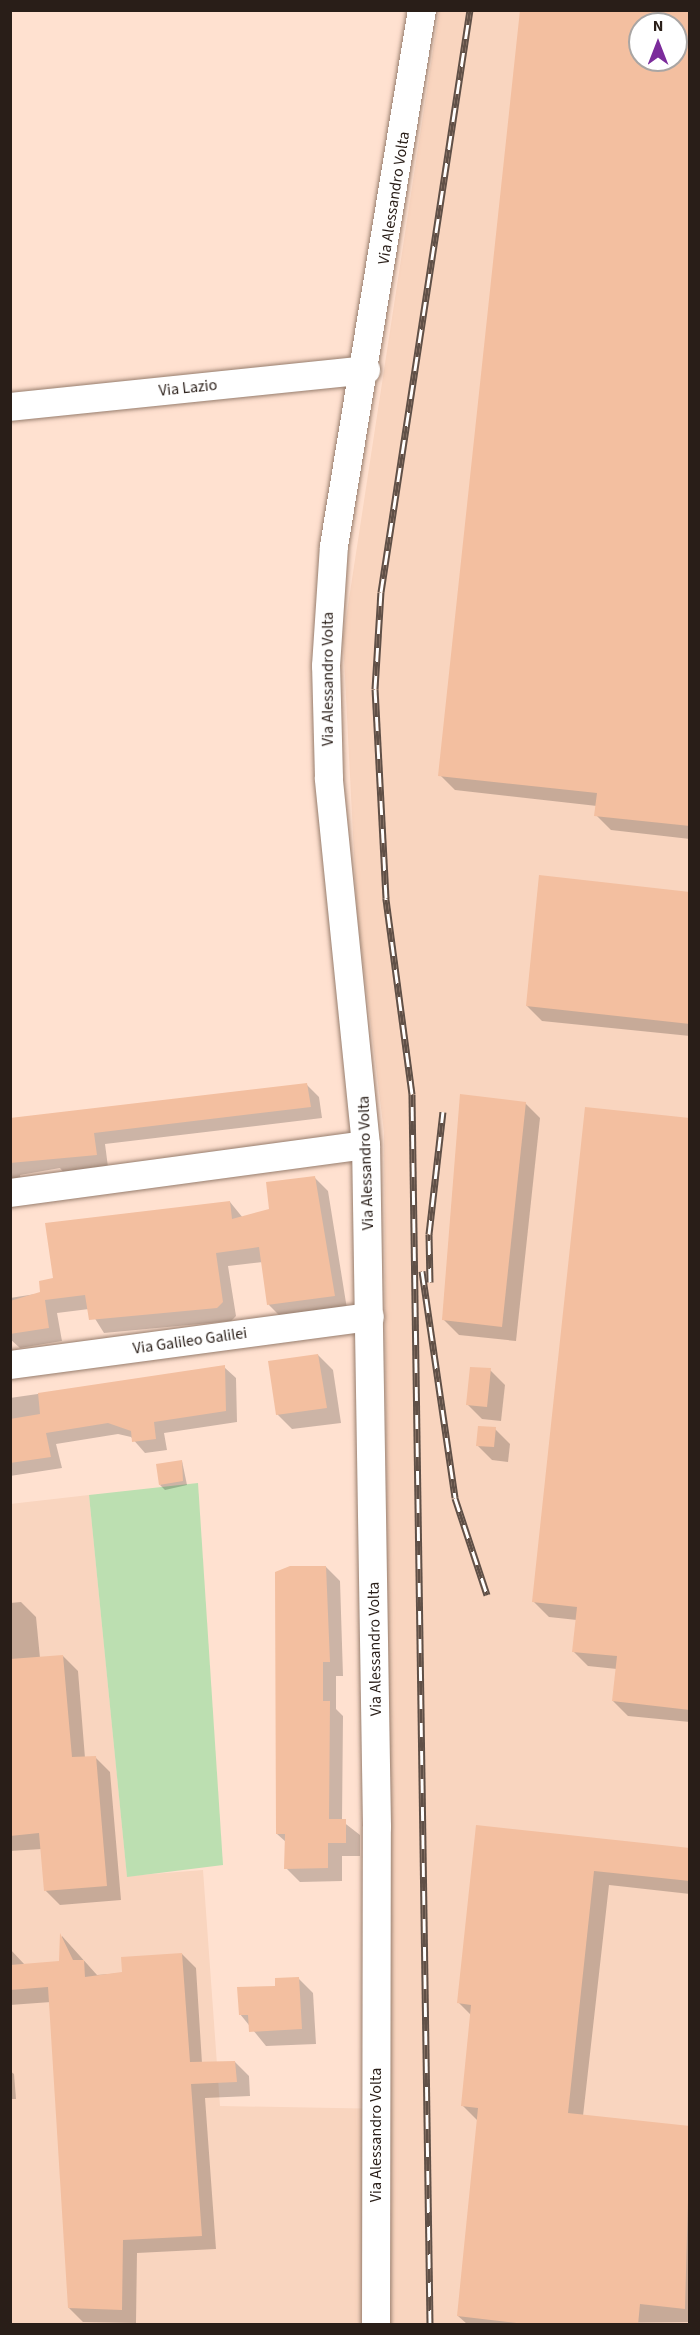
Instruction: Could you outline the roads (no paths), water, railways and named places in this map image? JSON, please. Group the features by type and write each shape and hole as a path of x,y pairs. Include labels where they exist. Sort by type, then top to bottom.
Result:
{"street":[{"name":"Via Alessandro Volta","path":"376,2325 377,1827 366,1145 364,1079 329,778 326,666 334,546 366,370 422,10"},
{"name":"Via Lazio","path":"10,406 366,370"},
{"path":"10,1193 366,1145"},
{"name":"Via Galileo Galilei","path":"10,1365 370,1317"}],"railway":[{"path":"430,2324 412,1094 386,898 375,689 381,592 470,10"},
{"path":"430,1282 429,1234 443,1112"},
{"path":"422,1271 455,1498 487,1595"}]}
